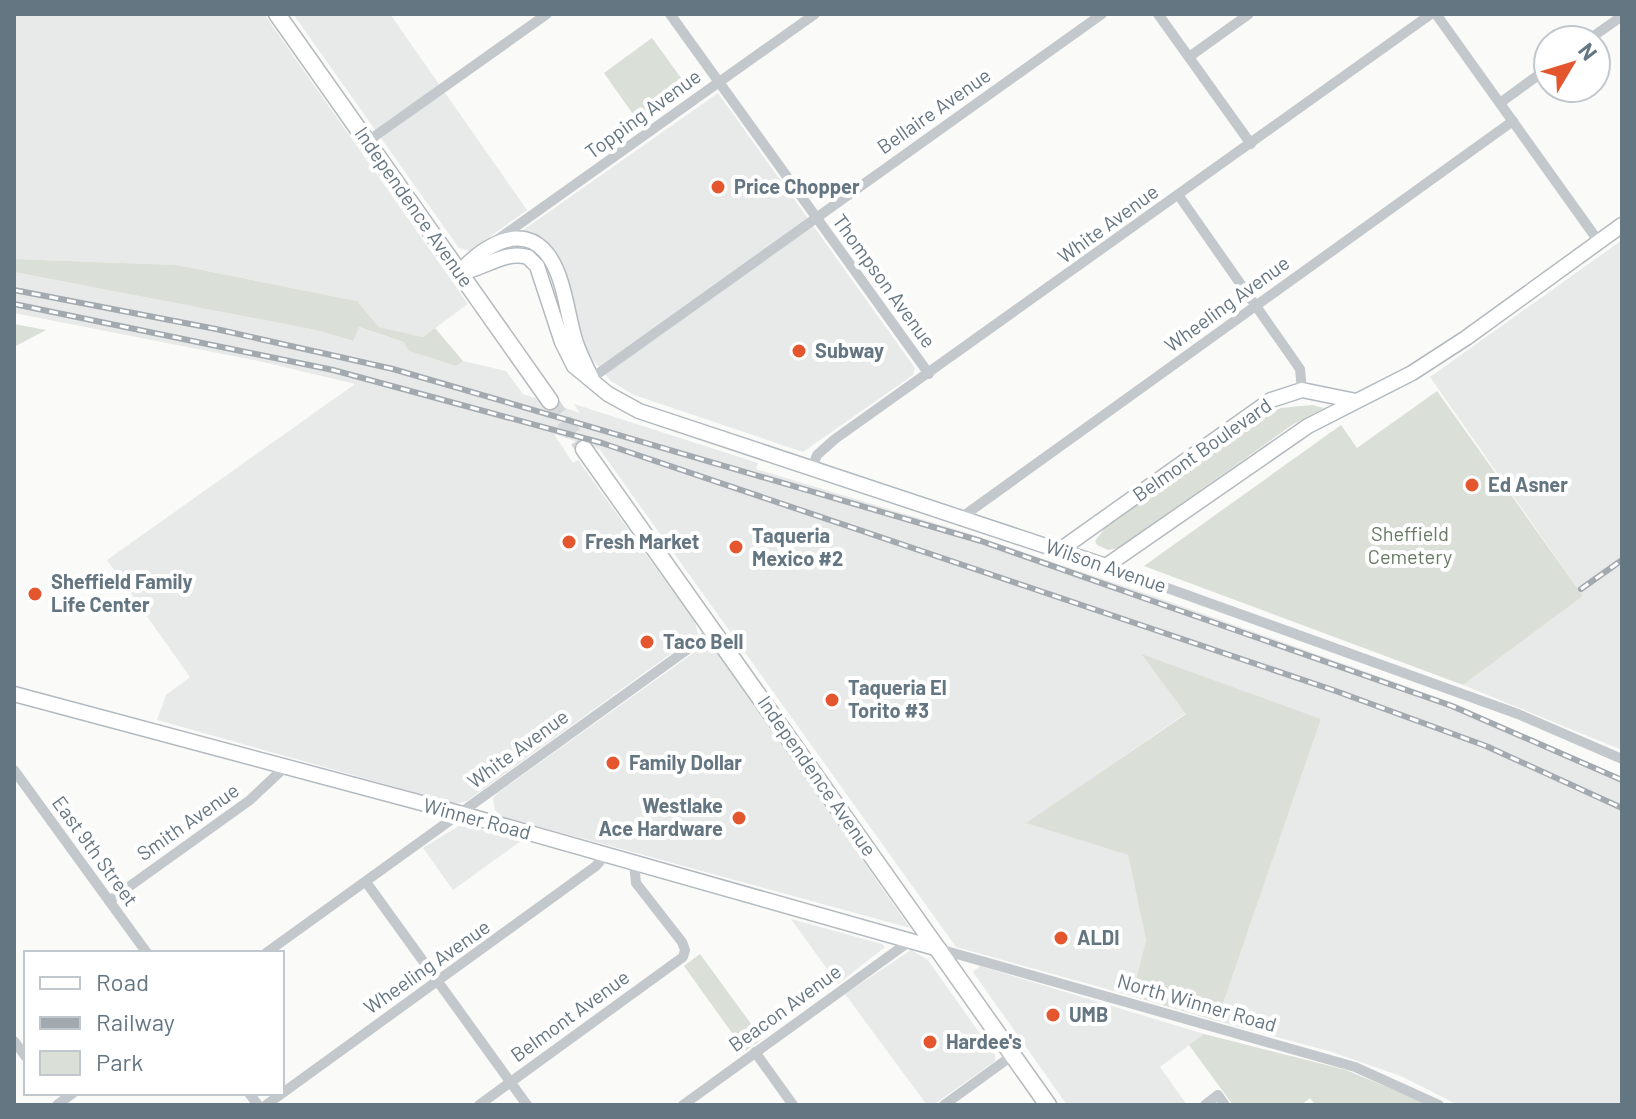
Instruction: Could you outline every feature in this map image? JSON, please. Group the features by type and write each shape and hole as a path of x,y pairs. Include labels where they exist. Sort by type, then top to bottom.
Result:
{"main road":[{"name":"Independence Avenue","path":"278,14 550,401"},
{"name":"Belmont Boulevard","path":"1106,566 1308,426 1412,373 1466,338 1622,225"},
{"name":"Wilson Avenue","path":"492,244 519,239 534,243 547,253 577,347 592,378"},
{"path":"459,273 477,252 492,244"},
{"name":"Wilson Avenue","path":"459,273 478,270 505,256 528,257 537,266 562,342 574,366 608,394 639,411 1106,566"},
{"path":"1302,390 1356,401"},
{"name":"Belmont Boulevard","path":"1060,550 1251,412 1271,400 1302,390"},
{"name":"Independence Avenue","path":"584,449 1048,1105"},
{"name":"Winner Road","path":"14,694 459,813 939,949"}],"street":[{"path":"368,141 547,14"},
{"name":"Thompson Avenue","path":"670,14 929,374"},
{"name":"Topping Avenue","path":"492,244 815,14"},
{"name":"Bellaire Avenue","path":"592,378 1102,14"},
{"path":"1158,14 1251,144"},
{"path":"1189,57 1249,14"},
{"path":"1433,14 1599,242"},
{"name":"White Avenue","path":"812,468 817,455 835,439 1433,14"},
{"path":"1500,103 1532,80"},
{"name":"Wheeling Avenue","path":"962,517 1513,121"},
{"path":"1179,196 1300,369 1302,390"},
{"name":"Wilson Avenue","path":"1106,566 1518,714 1622,759"},
{"name":"White Avenue","path":"269,951 713,631"},
{"name":"Smith Avenue","path":"109,901 250,800 284,768"},
{"name":"East 9th Street","path":"14,770 146,951"},
{"name":"Wheeling Avenue","path":"284,1092 596,866 606,854"},
{"name":"Belmont Avenue","path":"479,1105 683,957 685,950 682,942 636,883 634,863"},
{"path":"366,882 527,1105"},
{"name":"Beacon Avenue","path":"683,1105 910,941"},
{"name":"North Winner Road","path":"939,949 1355,1067 1439,1105"},
{"path":"755,1052 793,1105"},
{"path":"944,1105 1013,1055"},
{"path":"1205,1105 1218,1095 1225,1105"}],"shaded area":[{"path":"14,14 264,14 468,304 423,337 379,327 357,301 177,265 14,259"},
{"path":"293,14 390,14 527,210 470,251 459,248"},
{"path":"718,93 915,368 913,375 803,452 634,395 611,381 586,352 561,269 519,233"},
{"path":"1622,240 1622,750 1463,685 1583,596 1430,377"},
{"path":"14,272 316,330 352,341 358,327 404,342 410,351 456,366 463,361 506,371 523,394 580,413 574,404 758,463 756,469 958,530 1156,597 1451,702 1622,777 1622,1105 1458,1105 1401,1076 1332,1052 1217,1021 1321,719 1142,656 1186,713 1027,823 1128,855 1146,940 1132,996 956,947 600,450 554,434 573,463 578,460 695,622 698,634 467,801 456,804 157,720 166,695 190,677 107,560 355,384 259,361 14,313"},
{"path":"706,644 712,646 910,928 501,816 495,810 493,798 499,792"},
{"path":"462,824 521,841 453,890 423,848"},
{"path":"791,919 882,944 885,947 838,984"},
{"path":"911,950 928,960 995,1055 995,1061 933,1105 927,1105 845,994"},
{"path":"980,966 1204,1034 1160,1067 1187,1105 1067,1105 973,972"}],"green space":[{"path":"652,38 689,89 640,124 604,73"},
{"path":"14,259 177,265 357,301 379,327 423,337 435,328 463,361 456,366 409,351 404,342 359,327 353,341 316,330 14,272"},
{"path":"14,324 46,330 14,347"},
{"name":"Sheffield Cemetery","path":"1437,391 1583,596 1463,685 1144,566 1341,425 1357,448"},
{"path":"1312,405 1324,408 1292,425 1119,548 1108,550 1097,545 1095,541 1109,523 1247,424 1281,408"},
{"path":"1141,654 1321,719 1217,1021 1132,996 1146,940 1128,855 1026,823 1186,714"},
{"path":"700,954 762,1039 745,1051 684,966"},
{"path":"1204,1034 1346,1070 1430,1105 1315,1105 1310,1098 1301,1105 1233,1105 1189,1045"}],"tunnel":[{"path":"550,401 584,449"}],"railway":[{"path":"14,290 216,329 393,369 981,541 1452,706 1622,780"},
{"path":"14,304 333,370 602,443 1333,690 1486,746 1622,808"},
{"path":"1581,589 1622,560"}],"place":[{"name":"Price Chopper","path":"718,187"},
{"name":"Subway","path":"799,351"},
{"name":"Ed Asner","path":"1472,485"},
{"name":"Fresh Market","path":"569,542"},
{"name":"Taqueria Mexico #2","path":"736,547"},
{"name":"Sheffield Family Life Center","path":"35,594"},
{"name":"Taco Bell","path":"647,642"},
{"name":"Taqueria El Torito #3","path":"832,700"},
{"name":"Family Dollar","path":"613,763"},
{"name":"Westlake Ace Hardware","path":"739,818"},
{"name":"ALDI","path":"1061,938"},
{"name":"UMB","path":"1053,1015"},
{"name":"Hardee's","path":"930,1042"}]}
